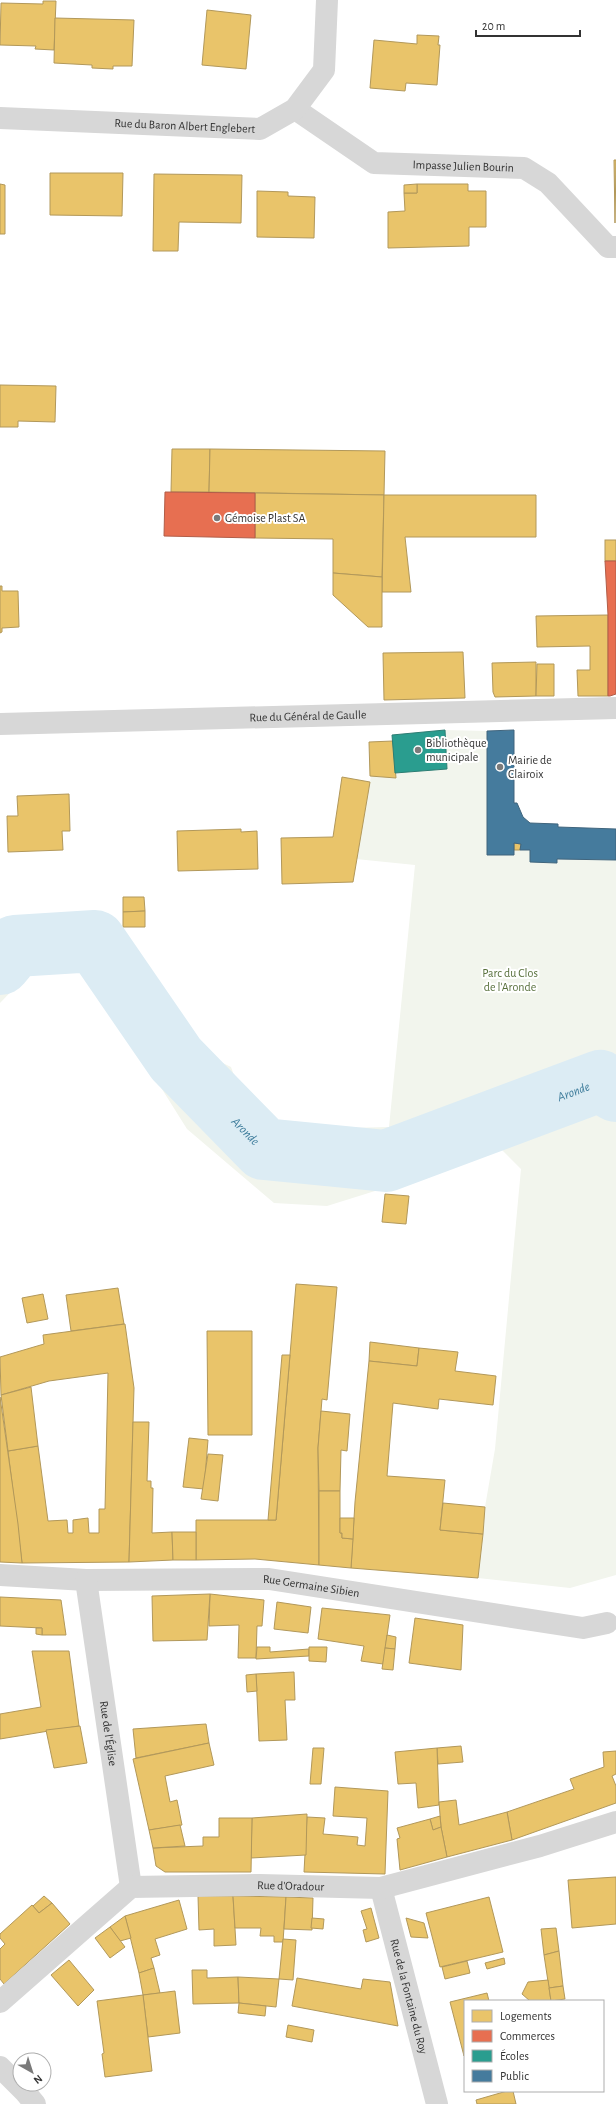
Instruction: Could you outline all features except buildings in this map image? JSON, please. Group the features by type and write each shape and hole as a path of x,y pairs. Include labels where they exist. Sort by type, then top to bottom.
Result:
{"street":[{"name":"Rue du Baron Albert Englebert","path":"0,118 260,129 295,109 324,70 327,0"},
{"name":"Impasse Julien Bourin","path":"295,109 374,163 524,168 548,183 608,247 616,247"},
{"name":"Rue du Général de Gaulle","path":"0,724 444,711 616,708"},
{"name":"Rue Germaine Sibien","path":"0,1575 86,1580 269,1579 583,1628 613,1621"},
{"name":"Rue de l'Église","path":"86,1580 131,1887"},
{"name":"Rue d'Oradour","path":"131,1887 260,1885 381,1888 540,1846 616,1822"},
{"path":"0,2002 131,1887"},
{"name":"Rue de la Fontaine du Roy","path":"381,1888 437,2104"},
{"path":"0,2067 35,2104"}],"green space":[{"name":"Parc du Clos de l'Aronde","path":"445,730 487,731 487,855 513,855 514,850 530,850 530,862 557,863 557,859 616,860 616,1575 570,1588 478,1578 485,1507 495,1449 521,1169 502,1150 493,1145 439,1171 327,1206 274,1203 187,1129 128,1035 111,1003 141,985 153,987 178,1015 194,1049 231,1067 244,1103 292,1134 307,1129 389,1127 415,865 356,859 371,776 395,778 395,773 447,769"},
{"path":"0,950 10,951 17,962 19,983 0,1003"}],"waterway":[{"name":"Aronde","path":"0,964 15,946 95,941 176,1059 264,1149 386,1161 600,1081 616,1091"}],"place":[{"name":"Gémoise Plast SA","path":"217,518"},
{"name":"Bibliothèque municipale","path":"418,750"},
{"name":"Mairie de Clairoix","path":"500,767"}]}
